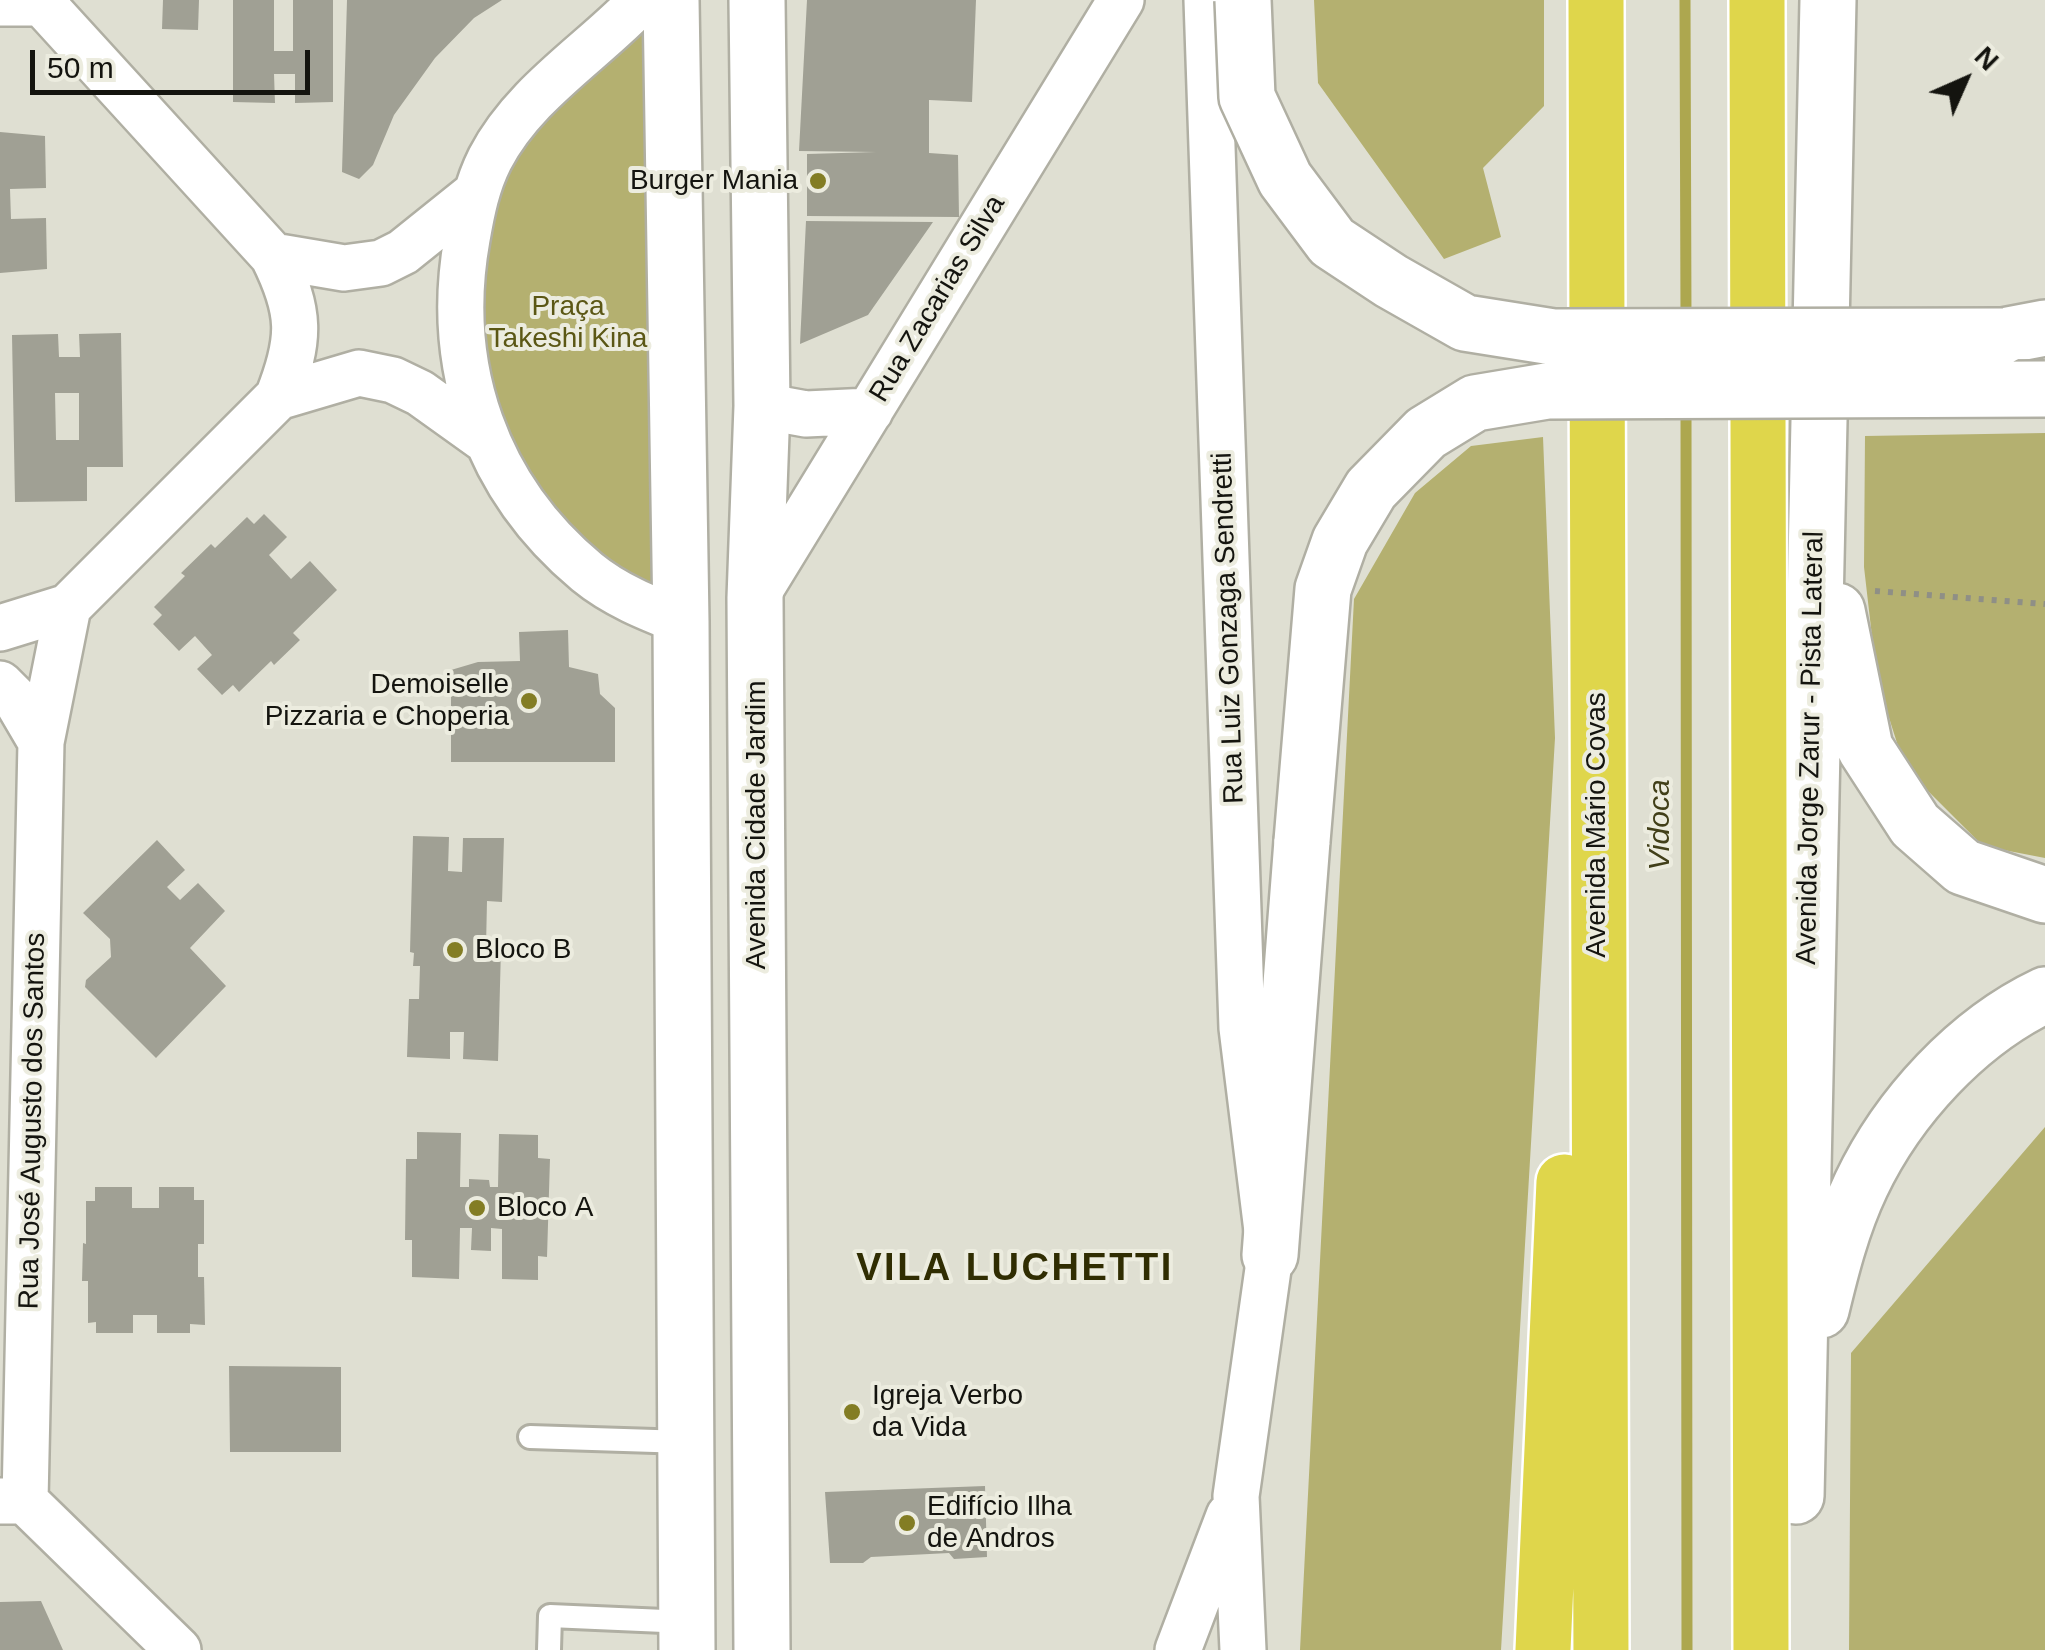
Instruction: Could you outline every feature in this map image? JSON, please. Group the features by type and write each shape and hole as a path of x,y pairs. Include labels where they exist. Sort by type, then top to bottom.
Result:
{"highway":[{"name":"Avenida Mário Covas","path":"1596,0 1601,1650"},
{"path":"1756,0 1761,1650"},
{"path":"1543,1650 1564,1176 1598,962"},
{"path":"1782,1650 1796,1496"}],"main road":[{"path":"671,0 681,621 687,1636"},
{"name":"Avenida Cidade Jardim","path":"756,0 762,406 755,598 762,1650"},
{"path":"1243,0 1247,97 1285,179 1332,242 1465,323 1552,337 2031,334"},
{"name":"Avenida Jorge Zarur - Pista Lateral","path":"1796,1496 1828,0"},
{"path":"1270,1254 1323,589 1340,542 1370,489 1426,433 1474,403 1547,392 2045,389"},
{"path":"1816,475 1840,638 1865,748 1915,826 1963,867 2045,895"},
{"path":"1796,1496 1820,1311 1834,1254 1861,1186 1886,1143 1928,1086 1975,1040 2045,994"}],"street":[{"path":"642,0 568,66 522,115 492,156 474,194 461,273 460,331 467,382 487,441 514,492 587,572 627,599 681,621"},
{"name":"Rua Zacarias Silva","path":"755,598 1121,0"},
{"name":"Rua Luiz Gonzaga Sendretti","path":"1208,0 1242,1028 1270,1254 1236,1496"},
{"path":"0,628 68,607 278,397 294,358 290,291 273,256 28,2"},
{"path":"273,256 344,268 381,262 402,252 474,194"},
{"path":"278,397 360,373 393,380 420,393 487,441"},
{"path":"762,406 806,414 870,411"},
{"name":"Rua José Augusto dos Santos","path":"12,1501 42,742 68,607"},
{"path":"0,684 17,701 42,742"},
{"path":"1178,1650 1236,1496"},
{"path":"1236,1496 1243,1650"},
{"path":"12,1501 178,1650"}],"lane":[{"path":"530,1436 686,1442"},
{"path":"549,1650 550,1616 687,1636"}],"path":[{"path":"1834,588 2045,604"}],"green space":[{"name":"Praça Takeshi Kina","path":"671,0 681,621 627,599 487,441 474,195 600,40"},
{"path":"1314,0 1544,0 1544,106 1483,168 1501,237 1444,259 1318,83"},
{"path":"2045,433 2045,858 1983,846 1905,768 1877,680 1864,567 1865,436"},
{"path":"1543,437 1555,738 1501,1650 1300,1650 1354,599 1415,493 1471,446"},
{"path":"2045,1127 2045,1650 1849,1650 1851,1353"}],"building":[{"path":"163,0 199,0 198,30 162,29"},
{"path":"233,0 274,0 274,51 293,51 293,0 333,0 333,102 295,103 295,74 274,74 275,103 233,102"},
{"path":"347,0 502,0 474,18 435,58 394,115 373,165 359,179 342,172"},
{"path":"807,0 976,0 972,102 929,100 929,153 958,155 959,217 807,216 807,154 876,152 799,151"},
{"path":"0,132 45,136 46,188 10,189 11,219 46,218 47,269 0,273"},
{"path":"806,221 933,222 868,315 800,344"},
{"path":"121,333 123,467 87,467 87,501 15,502 12,335 58,334 59,357 80,357 79,334","holes":["55,393 79,393 79,440 56,440"]},
{"path":"264,514 287,537 269,555 291,579 310,561 337,590 293,633 300,640 274,665 271,661 239,692 233,685 222,695 197,669 212,655 195,636 179,651 153,624 162,615 154,607 211,544 215,548 247,517 254,524"},
{"name":"Demoiselle Pizzaria e Choperia","path":"568,630 569,667 598,674 600,694 615,708 615,762 451,762 451,670 478,662 520,661 519,632"},
{"name":"Bloco B","path":"413,836 449,837 448,871 462,872 463,838 504,838 502,902 487,901 486,947 501,948 498,1061 463,1059 464,1032 450,1032 450,1059 407,1057 409,999 419,999 420,966 413,966 414,953 410,952"},
{"path":"157,840 185,870 167,887 180,900 198,883 225,911 190,948 226,986 156,1058 85,987 86,980 111,957 110,939 83,913"},
{"name":"Bloco A","path":"417,1132 461,1133 460,1187 469,1187 469,1179 489,1180 490,1187 498,1187 499,1134 538,1135 538,1158 550,1159 547,1257 538,1256 538,1280 502,1279 502,1229 491,1228 491,1251 471,1250 472,1228 460,1228 459,1279 412,1277 412,1240 405,1240 406,1159 417,1159"},
{"path":"95,1187 132,1187 132,1208 159,1208 159,1187 194,1187 194,1200 204,1200 204,1244 198,1244 198,1277 204,1277 205,1325 190,1324 190,1333 157,1333 157,1315 133,1315 133,1333 96,1333 96,1322 88,1323 88,1281 82,1281 83,1243 86,1244 86,1201 95,1201"},
{"path":"229,1366 341,1367 341,1452 230,1452"},
{"name":"Edifício Ilha de Andros","path":"985,1486 987,1557 954,1559 949,1553 830,1563 825,1492"},
{"path":"41,1601 63,1650 0,1650 0,1602"}],"waterway":[{"name":"Vidoca","path":"1685,0 1686,321"},
{"name":"Vidoca","path":"1686,404 1687,1650"}],"place":[{"name":"Burger Mania","path":"818,181"},
{"name":"Demoiselle Pizzaria e Choperia","path":"529,701"},
{"name":"Bloco B","path":"455,950"},
{"name":"Bloco A","path":"477,1208"},
{"name":"Igreja Verbo da Vida","path":"852,1412"},
{"name":"Edifício Ilha de Andros","path":"907,1523"}],"district":[{"name":"VILA LUCHETTI","path":"1015,1270"}]}
